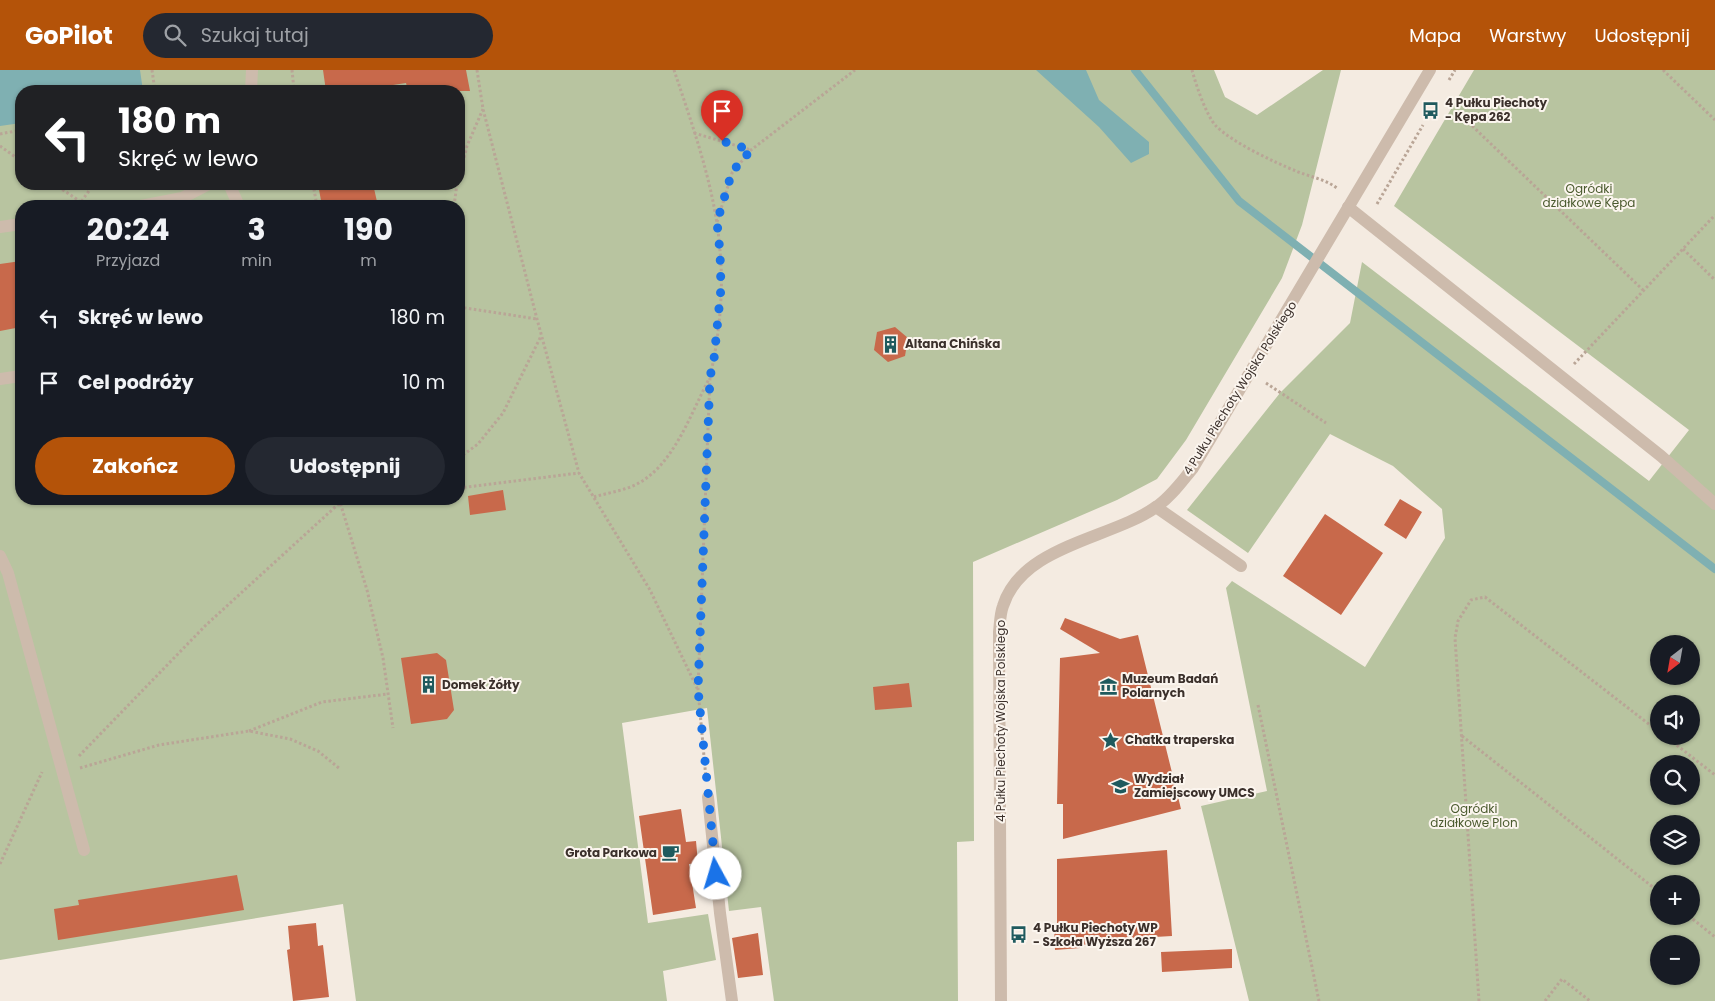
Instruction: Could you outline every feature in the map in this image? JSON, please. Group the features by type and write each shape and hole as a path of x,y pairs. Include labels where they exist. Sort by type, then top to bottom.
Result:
{"street":[{"path":"251,85 252,70"},
{"name":"4 Pułku Piechoty Wojska Polskiego","path":"1001,1001 999,632 1003,606 1016,582 1043,558 1156,507 1175,490 1193,468 1296,298 1430,70"},
{"path":"172,200 182,198 197,190"},
{"path":"1351,204 1661,456 1715,504"},
{"path":"0,227 15,225"},
{"path":"0,379 15,377"},
{"path":"1156,507 1241,566"},
{"path":"0,556 8,573 84,850"},
{"path":"708,797 720,913 732,1001"}],"path":[{"path":"152,70 154,85"},
{"path":"292,70 294,85"},
{"path":"477,70 484,109 537,319 579,473 650,590 698,689"},
{"path":"674,70 710,188 717,222 720,252 721,288 714,359 710,377 698,689 708,797"},
{"path":"717,222 732,172 751,150 855,70"},
{"path":"1192,70 1197,88 1215,125 1234,140 1296,171 1330,182 1351,204"},
{"path":"1663,70 1715,120"},
{"path":"465,150 484,109"},
{"path":"1465,119 1643,290"},
{"path":"0,134 15,131"},
{"path":"693,133 751,150"},
{"path":"0,146 15,157"},
{"path":"62,190 76,200"},
{"path":"1585,351 1715,215"},
{"path":"1683,249 1715,280"},
{"path":"465,308 537,319"},
{"path":"465,454 478,444 503,413 542,336"},
{"path":"594,497 634,486 651,475 666,460 710,377"},
{"path":"1280,392 1326,423"},
{"path":"465,487 579,473"},
{"path":"63,773 206,625 339,505"},
{"path":"342,505 367,590 383,658 393,728"},
{"path":"1479,1001 1455,638 1458,621 1471,600 1485,597 1650,725"},
{"path":"63,773 159,745 248,731 322,702 388,694"},
{"path":"1258,705 1319,1001"},
{"path":"248,731 290,739 318,751 340,769"},
{"path":"1461,735 1650,885"},
{"path":"0,864 55,744"},
{"path":"1676,745 1715,775"},
{"path":"1700,925 1715,937"},
{"path":"1546,1001 1562,979 1590,1001"}],"green space":[{"path":"0,70 1214,70 1225,97 1257,115 1323,70 1341,70 1302,225 1282,278 1186,440 1157,479 1117,500 973,562 974,841 957,842 958,1001 774,1001 761,907 729,911 707,708 622,723 648,923 708,914 716,960 663,971 667,1001 356,1001 343,904 0,960"},
{"name":"Ogródki działkowe Plon","path":"1474,70 1715,70 1715,1001 1249,1001 1201,806 1267,791 1226,588 1232,581 1365,667 1445,538 1442,509 1393,466 1330,434 1248,553 1187,510 1280,393 1350,323 1362,262 1649,481 1689,430 1394,206"}],"water":[{"path":"0,70 140,70 142,85 15,85 15,124 0,126"},
{"path":"1036,70 1086,70 1099,100 1149,142 1149,154 1131,163 1099,127"}],"building":[{"path":"323,70 466,70 470,91 465,91 465,85 406,85 406,83 393,85 325,85"},
{"path":"319,190 374,190 377,200 321,200"},
{"path":"15,262 15,328 0,331 0,264"},
{"name":"Altana Chińska","path":"895,327 908,338 905,356 888,362 874,350 877,332"},
{"path":"503,490 506,510 470,515 468,496"},
{"path":"1400,499 1422,512 1406,539 1384,525"},
{"path":"1325,514 1383,553 1341,615 1283,576"},
{"path":"1065,618 1120,639 1138,635 1181,809 1063,839 1063,804 1057,804 1060,658 1100,653 1060,629"},
{"name":"Domek Żółty","path":"437,653 446,660 454,710 447,719 411,724 401,658"},
{"path":"909,683 912,707 875,710 873,687"},
{"name":"Grota Parkowa","path":"681,809 686,842 696,841 698,863 689,864 696,908 653,915 639,816"},
{"path":"1167,850 1172,936 1103,940 1103,943 1080,945 1080,948 1055,950 1054,926 1057,926 1057,859"},
{"path":"237,875 244,910 58,940 54,909 79,905 78,900"},
{"path":"316,923 318,946 323,945 329,997 293,1001 287,950 290,949 288,926"},
{"path":"758,933 763,975 738,978 732,938"},
{"path":"1232,949 1232,968 1162,972 1161,952"}],"waterway":[{"path":"1135,70 1239,201 1715,569"}],"place":[{"name":"4 Pułku Piechoty - Kępa 262","path":"1431,110"},
{"name":"Altana Chińska","path":"891,344"},
{"name":"Domek Żółty","path":"428,685"},
{"name":"Muzeum Badań Polarnych","path":"1108,686"},
{"name":"Chatka traperska","path":"1111,740"},
{"name":"Wydział Zamiejscowy UMCS","path":"1120,786"},
{"name":"Grota Parkowa","path":"671,853"},
{"name":"4 Pułku Piechoty WP - Szkoła Wyższa 267","path":"1019,935"}],"route":[{"path":"716,874 698,689 710,377 714,359 721,288 717,222 732,172 751,150 722,141"}],"park label":[{"name":"Ogródki działkowe Kępa","path":"1589,196"}]}
